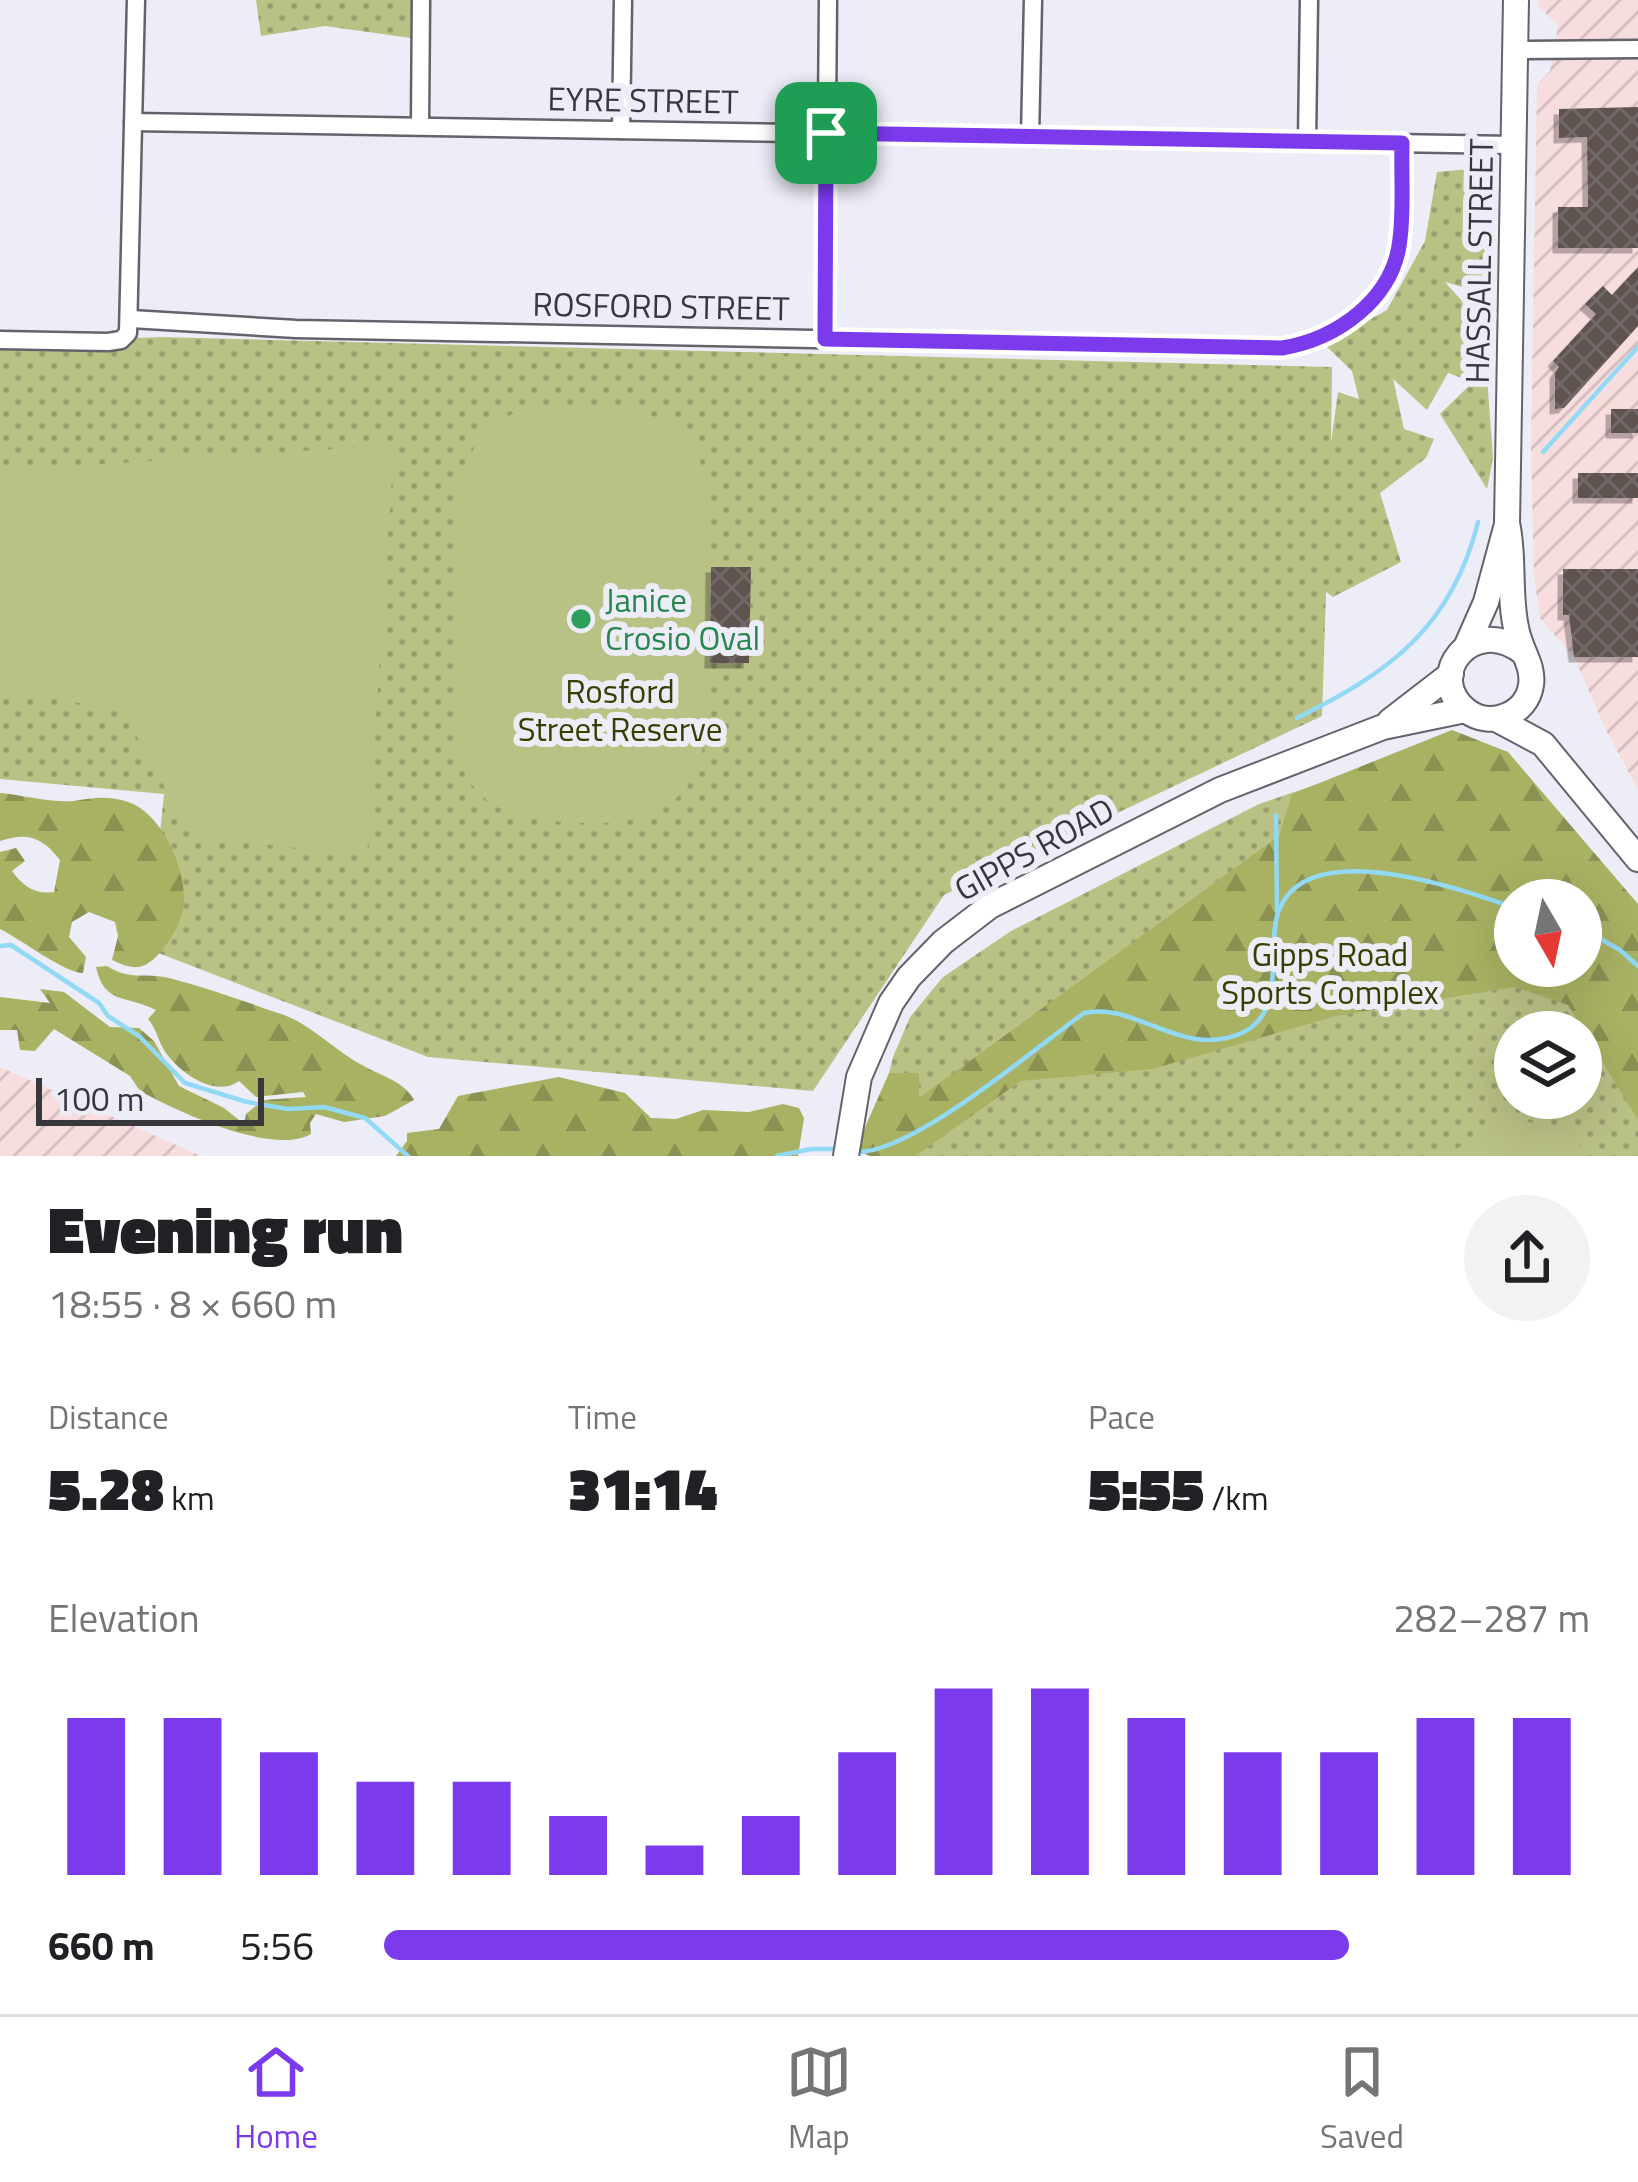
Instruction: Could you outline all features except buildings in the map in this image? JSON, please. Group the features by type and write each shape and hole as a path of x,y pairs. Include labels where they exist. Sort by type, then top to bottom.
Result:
{"main road":[{"name":"HASSALL STREET","path":"1516,0 1508,523 1514,553 1515,628 1524,653"},
{"name":"HASSALL STREET","path":"1467,646 1486,602 1508,523"},
{"path":"1543,743 1529,693 1531,667 1524,653 1496,638 1467,646 1451,674 1452,688 1465,710 1496,719 1543,743 1638,859"},
{"name":"GIPPS ROAD","path":"1383,727 1451,674"},
{"path":"1496,719 1518,709 1529,693"},
{"name":"GIPPS ROAD","path":"846,1156 848,1127 866,1055 891,1003 909,977 967,922 1020,889 1220,790 1383,727 1465,710"}],"street":[{"path":"0,340 121,340 128,333 136,0"},
{"path":"420,125 422,0"},
{"path":"621,130 622,0"},
{"path":"825,339 828,0"},
{"path":"1030,137 1034,0"},
{"path":"1307,142 1309,0"},
{"path":"1516,50 1638,49"},
{"name":"EYRE STREET","path":"133,122 1513,145"},
{"name":"ROSFORD STREET","path":"131,319 296,329 1282,348 1313,343 1341,328 1374,299 1391,271 1400,242 1402,143"}],"shaded area":[{"path":"1538,0 1638,0 1638,790 1574,657 1540,618 1534,576 1531,446 1537,85 1550,71 1558,26"},
{"path":"0,1067 201,1156 0,1156"}],"green space":[{"path":"256,0 412,0 411,38 325,26 261,36"},
{"name":"Rosford Street Reserve","path":"1480,168 1488,294 1445,282 1486,328 1461,338 1486,363 1493,458 1487,489 1440,414 1473,382 1448,373 1427,410 1393,379 1404,429 1434,439 1426,458 1380,493 1401,562 1333,597 1326,592 1322,716 944,895 813,1091 428,1057 148,949 164,794 0,779 0,343 161,337 1332,367 1331,443 1338,392 1359,399 1352,371 1325,345 1387,310 1425,241 1437,172"},
{"name":"Janice Crosio Oval","path":"537,406 598,406 653,416 693,446 704,472 709,507 710,646 702,753 695,774 674,800 633,820 562,822 503,810 473,786 455,745 456,501 460,483 472,452 490,428"},
{"path":"394,445 367,856 192,836 122,710 0,690 0,471"},
{"path":"1452,730 1508,752 1638,904 1638,1120 1602,1061 1602,1011 1572,1011 1568,1005 1515,987 1336,1016 1152,1069 1021,1081 915,1156 870,1156 855,1150 889,1073 919,1073 919,1098 1279,836 1292,794"},
{"name":"Gipps Road Sports Complex","path":"1450,739 1505,760 1570,879 1494,879 1494,987 1602,987 1602,939 1638,1005 1638,1156 869,1156 893,1057 910,1017 943,977 1011,931 1259,804"},
{"path":"0,793 56,801 114,798 151,818 176,859 184,889 175,931 154,958 135,967 112,960 118,936 115,922 89,912 72,922 69,937 86,957 83,973 0,929 0,852 16,848 25,861 12,871 25,885 41,892 54,892 60,860 34,838 0,841"},
{"path":"96,967 184,982 284,1015 398,1083 414,1100 385,1116 344,1122 316,1114 310,1123 311,1134 294,1139 250,1136 201,1120 140,1091 130,1076 54,1029 35,1051 20,1050 17,1030 0,1030 0,997 50,1003 40,989 64,992 110,1027 139,1028 154,1041 179,1086 224,1108 244,1124 246,1114 263,1100 306,1097 303,1092 256,1097 239,1081 220,1087 190,1076 166,1053 148,1019 156,1010 105,988"},
{"path":"559,1077 625,1093 651,1118 676,1119 703,1110 749,1112 783,1104 799,1108 804,1118 798,1156 396,1156 407,1133 439,1129 458,1096"},
{"path":"1503,1119 1515,1119 1572,1132 1587,1156 1445,1156"}],"waterway":[{"path":"1543,452 1638,347"},
{"path":"1297,718 1360,683 1412,642 1452,591 1478,522"},
{"path":"1276,815 1277,911"},
{"path":"854,1152 878,1149 938,1119 1084,1013 1122,1015 1201,1040 1244,1032 1266,1009 1278,913 1294,889 1319,876 1386,873 1494,901"},
{"path":"1602,940 1638,966"},
{"path":"0,946 11,945 99,1003 185,1083 247,1102 288,1109 324,1107 365,1118 408,1156"},
{"path":"777,1156 837,1149"}],"place":[{"name":"Janice Crosio Oval","path":"581,619"}],"route":[{"path":"826,133 1402,143 1400,242 1391,271 1374,299 1341,328 1313,343 1282,348 825,339 826,133"}]}
